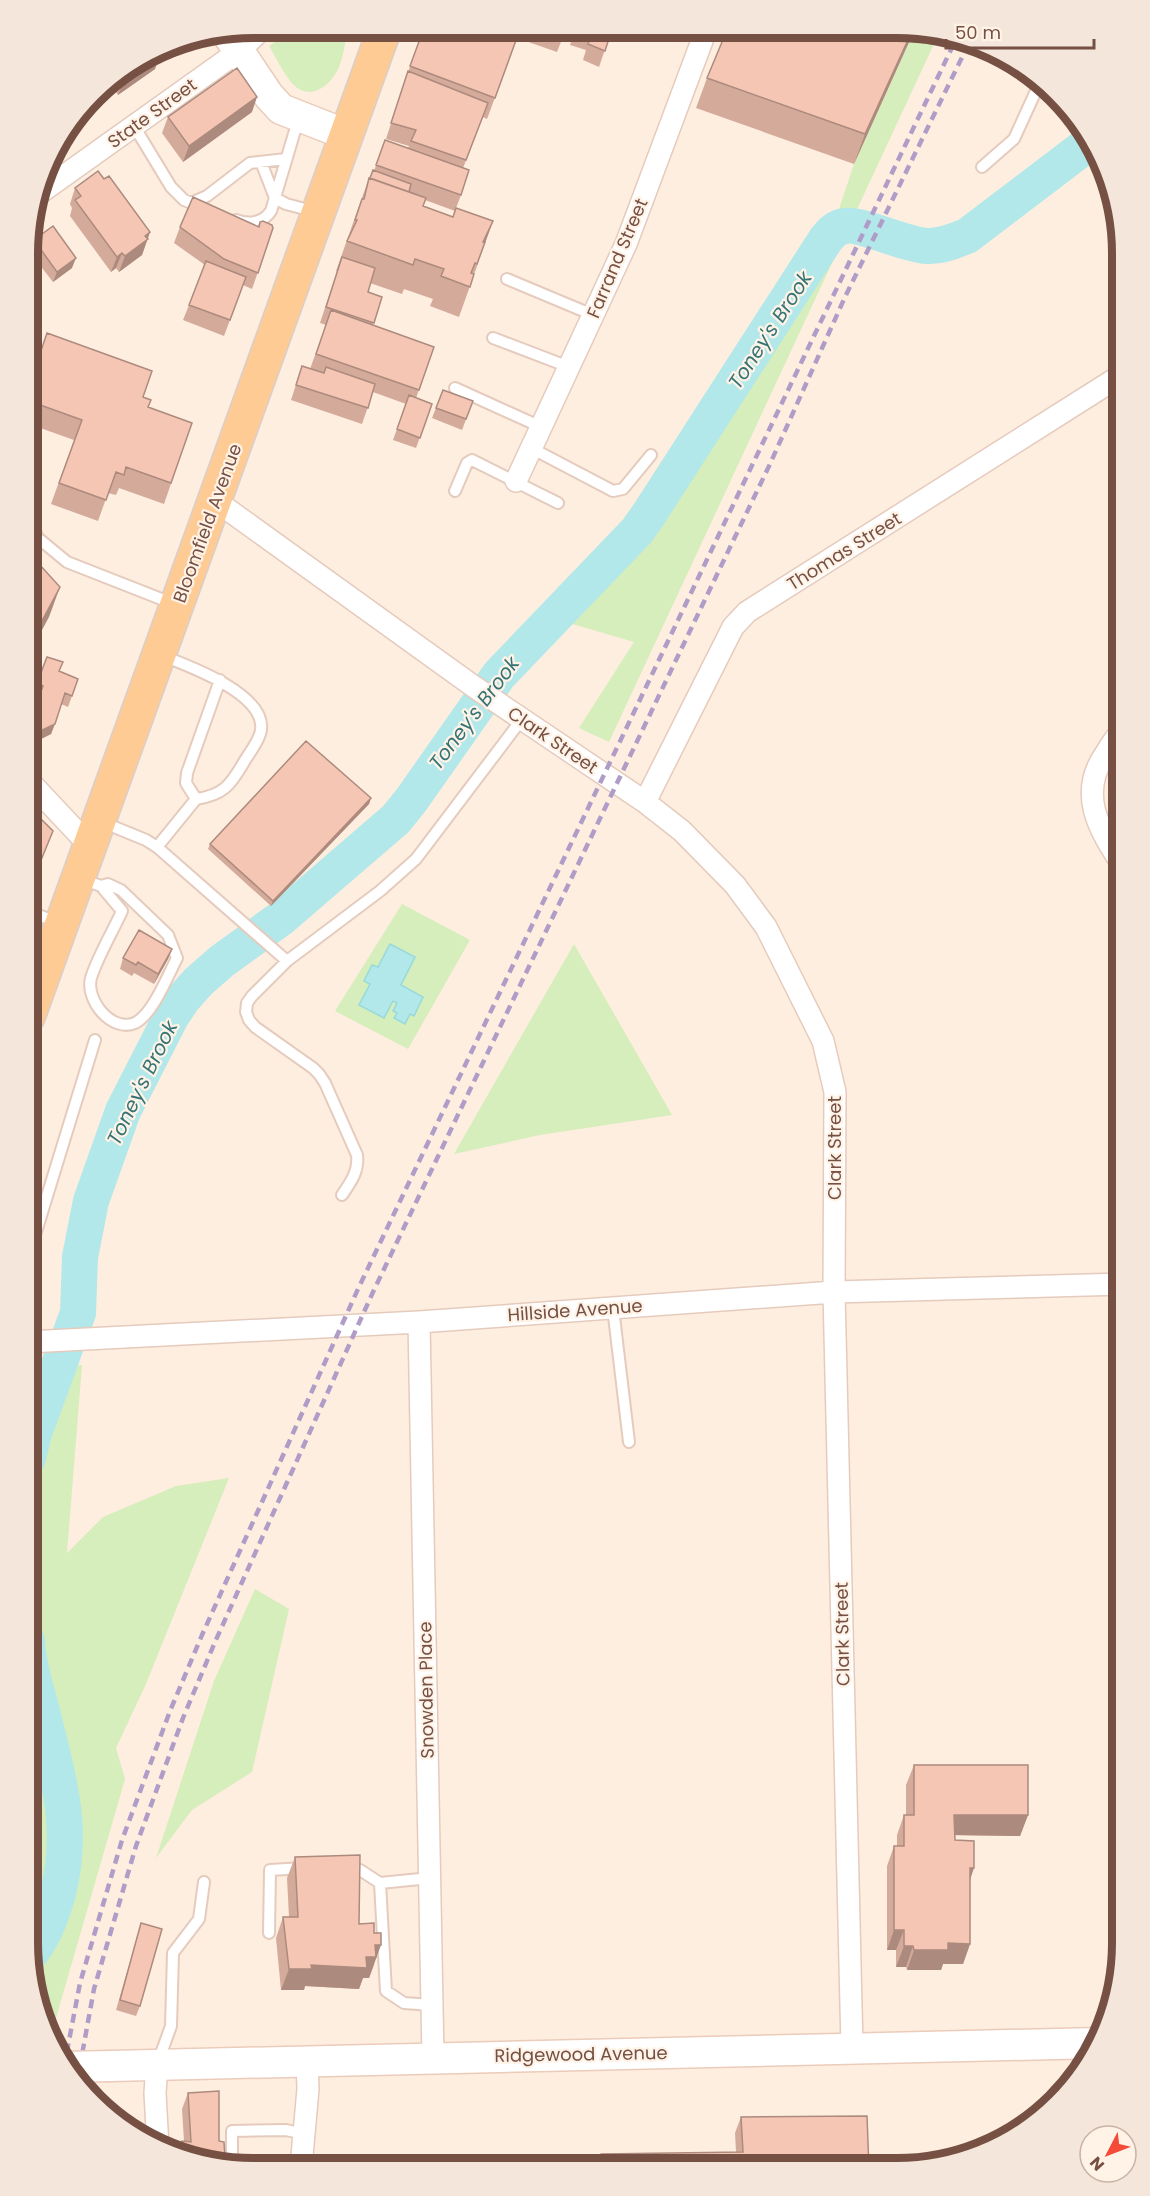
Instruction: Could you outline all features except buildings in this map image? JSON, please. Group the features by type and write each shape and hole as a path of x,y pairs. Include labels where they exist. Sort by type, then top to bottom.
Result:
{"main road":[{"name":"Bloomfield Avenue","path":"38,989 61,923 89,882 94,832 216,501 381,38"}],"street":[{"name":"Farrand Street","path":"516,481 634,226 703,38"},
{"path":"232,42 281,109 347,135"},
{"name":"State Street","path":"48,187 134,126 232,42"},
{"name":"Thomas Street","path":"645,802 733,627 747,612 1112,381"},
{"name":"Clark Street","path":"216,501 473,686 645,802 701,849 752,906 779,950 823,1041 835,1092 834,1292 852,2048"},
{"path":"1112,745 1097,766 1091,792 1102,833 1112,849"},
{"path":"38,788 94,832"},
{"name":"Hillside Avenue","path":"38,1341 419,1322 834,1292 1112,1284"},
{"name":"Snowden Place","path":"419,1322 434,2058"},
{"name":"Ridgewood Avenue","path":"77,2067 852,2048 1085,2049"},
{"path":"302,2158 308,2089 307,2060"},
{"path":"157,2065 155,2093 158,2137"}],"lane":[{"path":"982,167 1014,140 1037,89"},
{"path":"229,218 240,222 262,220 271,211 299,117"},
{"path":"134,126 171,187 183,200 208,209"},
{"path":"191,203 214,191 250,163 286,159"},
{"path":"261,162 275,198 286,204 319,213"},
{"path":"507,279 593,315"},
{"path":"493,338 569,367"},
{"path":"455,388 541,427"},
{"path":"531,448 612,491 623,489 651,455"},
{"path":"455,491 467,463 472,460 558,503"},
{"path":"38,538 67,562 177,605"},
{"path":"157,847 196,799 213,796 222,791 237,775 261,732 258,712 248,701 202,670 159,655"},
{"path":"196,799 186,783 187,773 220,680"},
{"path":"342,1195 354,1176 358,1164 357,1155 325,1083 313,1068 255,1027 246,1012 248,1003 252,996 287,962 380,891 416,859 522,719"},
{"path":"94,832 146,840 157,847 287,962"},
{"path":"89,882 108,884 121,890 168,935 177,958 153,1004 134,1023 123,1024 108,1018 95,1006 92,997 90,980 122,911 89,882"},
{"path":"38,915 61,923"},
{"path":"38,1225 95,1040"},
{"path":"613,1308 629,1442"},
{"path":"333,1867 360,1870 380,1883 430,1878"},
{"path":"269,1933 270,1870 312,1868"},
{"path":"157,2065 171,2026 173,1953 199,1919 204,1882"},
{"path":"380,1883 386,1991 404,2003 432,2005"},
{"path":"232,2158 232,2131 286,2130 304,2134"}],"green space":[{"path":"281,38 346,38 337,72 326,85 313,92 298,88 291,82 269,46"},
{"path":"911,38 935,41 609,742 579,728 634,642 569,623 555,606 638,521 839,209 854,164"},
{"path":"402,904 470,940 408,1049 335,1011"},
{"path":"574,944 672,1115 540,1135 454,1154"},
{"path":"82,1365 67,1553 103,1517 176,1486 229,1478 146,1684 116,1748 125,1779 54,2025 45,1999 38,1958 38,1367"},
{"path":"255,1589 289,1609 252,1772 192,1810 156,1858 214,1681"}],"water":[{"path":"390,944 415,957 401,985 423,997 414,1016 410,1014 405,1024 394,1018 397,1013 393,1011 397,1003 393,1001 384,1018 359,1005 370,984 364,981 372,965 378,967"}],"waterway":[{"name":"Toney's Brook","path":"38,1422 78,1313 80,1257 91,1201 123,1111 171,1017 183,999 222,961 280,919 396,819 499,675 637,531 826,239 836,229 852,226 918,245 932,246 952,242 967,236 1085,147"},
{"name":"Toney's Brook","path":"38,1698 58,1777 65,1845 58,1893 47,1926 38,1942"}],"railway":[{"path":"67,2052 80,1983 122,1840 170,1711 202,1635 358,1289 953,45"},
{"path":"79,2070 94,1989 136,1846 183,1718 215,1642 373,1292 770,464 845,297 966,49"}]}
